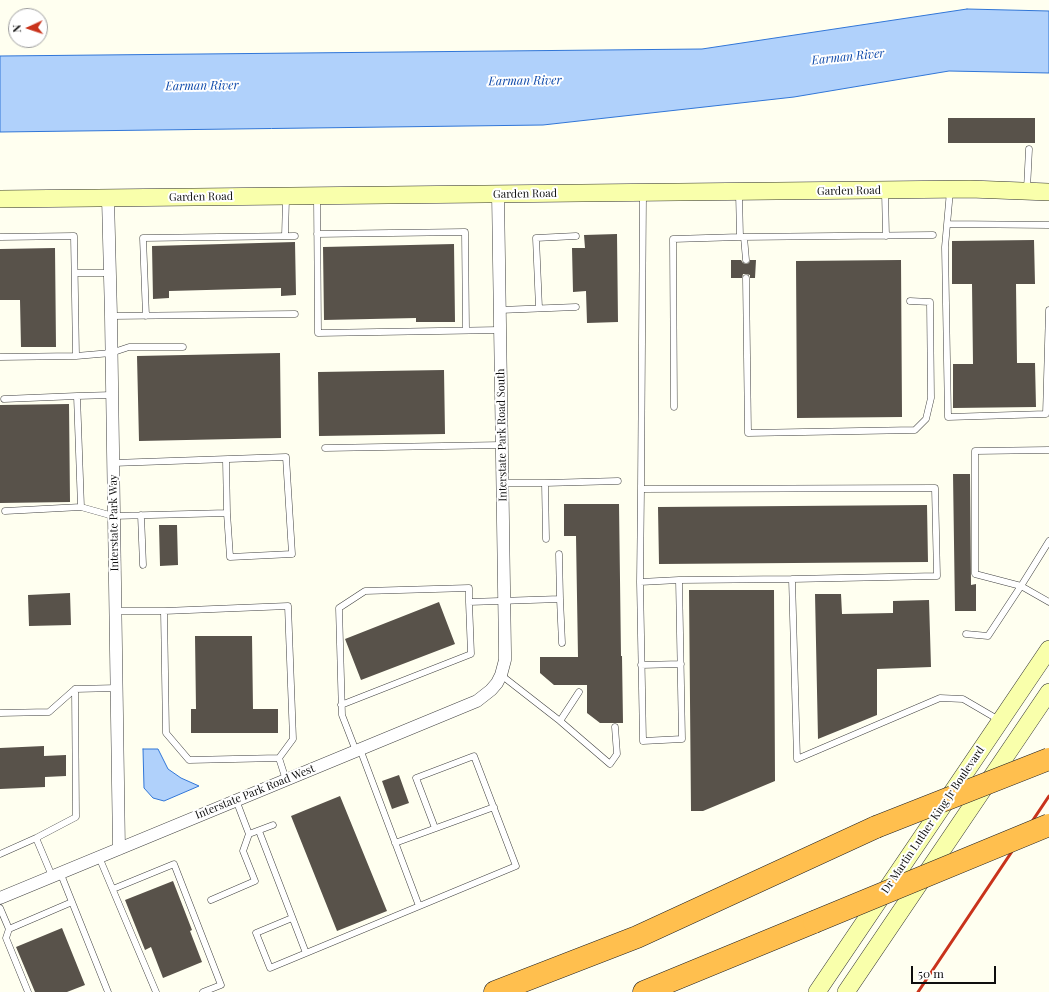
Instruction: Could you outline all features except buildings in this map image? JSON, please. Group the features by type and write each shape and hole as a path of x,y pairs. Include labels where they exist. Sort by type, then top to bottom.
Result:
{"highway":[{"path":"495,992 637,937 876,827 1049,759"},
{"path":"644,992 1049,825"}],"street":[{"name":"Garden Road","path":"0,199 885,190 1049,192"},
{"name":"Interstate Park Road South","path":"498,194 505,656 501,675"},
{"name":"Interstate Park Way","path":"108,198 119,848"},
{"name":"Dr Martin Luther King Jr Boulevard","path":"817,992 1049,649"},
{"name":"Interstate Park Road West","path":"0,898 477,701 491,690 501,675"},
{"path":"846,992 1049,692"}],"lane":[{"path":"1027,191 1029,149"},
{"path":"885,190 886,236"},
{"path":"950,190 945,247 948,417 1046,414 1049,310"},
{"path":"739,192 742,237 746,260"},
{"path":"643,193 640,582 643,741 682,739 678,580"},
{"path":"285,236 286,196"},
{"path":"317,196 318,333 500,330"},
{"path":"948,224 1049,225"},
{"path":"317,234 465,232 466,330"},
{"path":"674,407 673,239 933,235"},
{"path":"0,237 74,236 76,356"},
{"path":"146,316 143,238 295,236"},
{"path":"539,308 536,238 576,236"},
{"path":"75,273 110,273"},
{"path":"746,278 748,432 915,430 926,419 931,398 930,302 910,301"},
{"path":"500,310 576,307"},
{"path":"111,316 295,314"},
{"path":"0,357 76,356 111,353 129,347 184,347"},
{"path":"4,399 112,395"},
{"path":"77,396 81,507"},
{"path":"325,448 502,446"},
{"path":"1049,450 975,451 975,574 1021,586 1049,602"},
{"path":"113,464 286,457 292,554 230,557 226,460"},
{"path":"502,483 618,480"},
{"path":"545,483 546,539"},
{"path":"640,582 678,580 792,580 937,576 936,488 641,489"},
{"path":"5,511 81,507 114,516 227,513"},
{"path":"141,515 143,565"},
{"path":"966,634 988,636 1049,541"},
{"path":"559,554 562,643"},
{"path":"792,580 798,759 940,698 963,699 1000,721"},
{"path":"341,705 471,654 469,588 365,591 339,608 341,705 342,715 358,750 419,906"},
{"path":"469,602 560,599"},
{"path":"115,611 164,611 288,606 292,739 279,758"},
{"path":"164,611 166,733 189,760 279,758"},
{"path":"642,666 681,664"},
{"path":"501,675 560,721 610,764 616,754 615,727"},
{"path":"0,713 49,712 75,689 117,688"},
{"path":"0,854 36,838 76,817 75,689"},
{"path":"560,721 579,692"},
{"path":"292,918 256,932 270,968 516,866 474,756 416,778 435,828"},
{"path":"279,758 286,780"},
{"path":"210,900 255,881 243,851 249,834 236,800"},
{"path":"395,843 494,807"},
{"path":"249,834 273,825"},
{"path":"259,831 306,953"},
{"path":"36,838 72,902 108,992"},
{"path":"99,857 156,992"},
{"path":"113,889 174,864 220,985 203,992"},
{"path":"9,929 72,902"},
{"path":"0,908 9,929 6,938 28,992"}],"water":[{"name":"Earman River","path":"967,9 1049,11 1049,73 949,71 794,97 543,125 0,132 0,56 702,49"},
{"path":"143,749 158,749 168,769 181,778 199,786 164,801 153,798 144,788"}],"railway":[{"path":"918,992 1049,796"}]}
